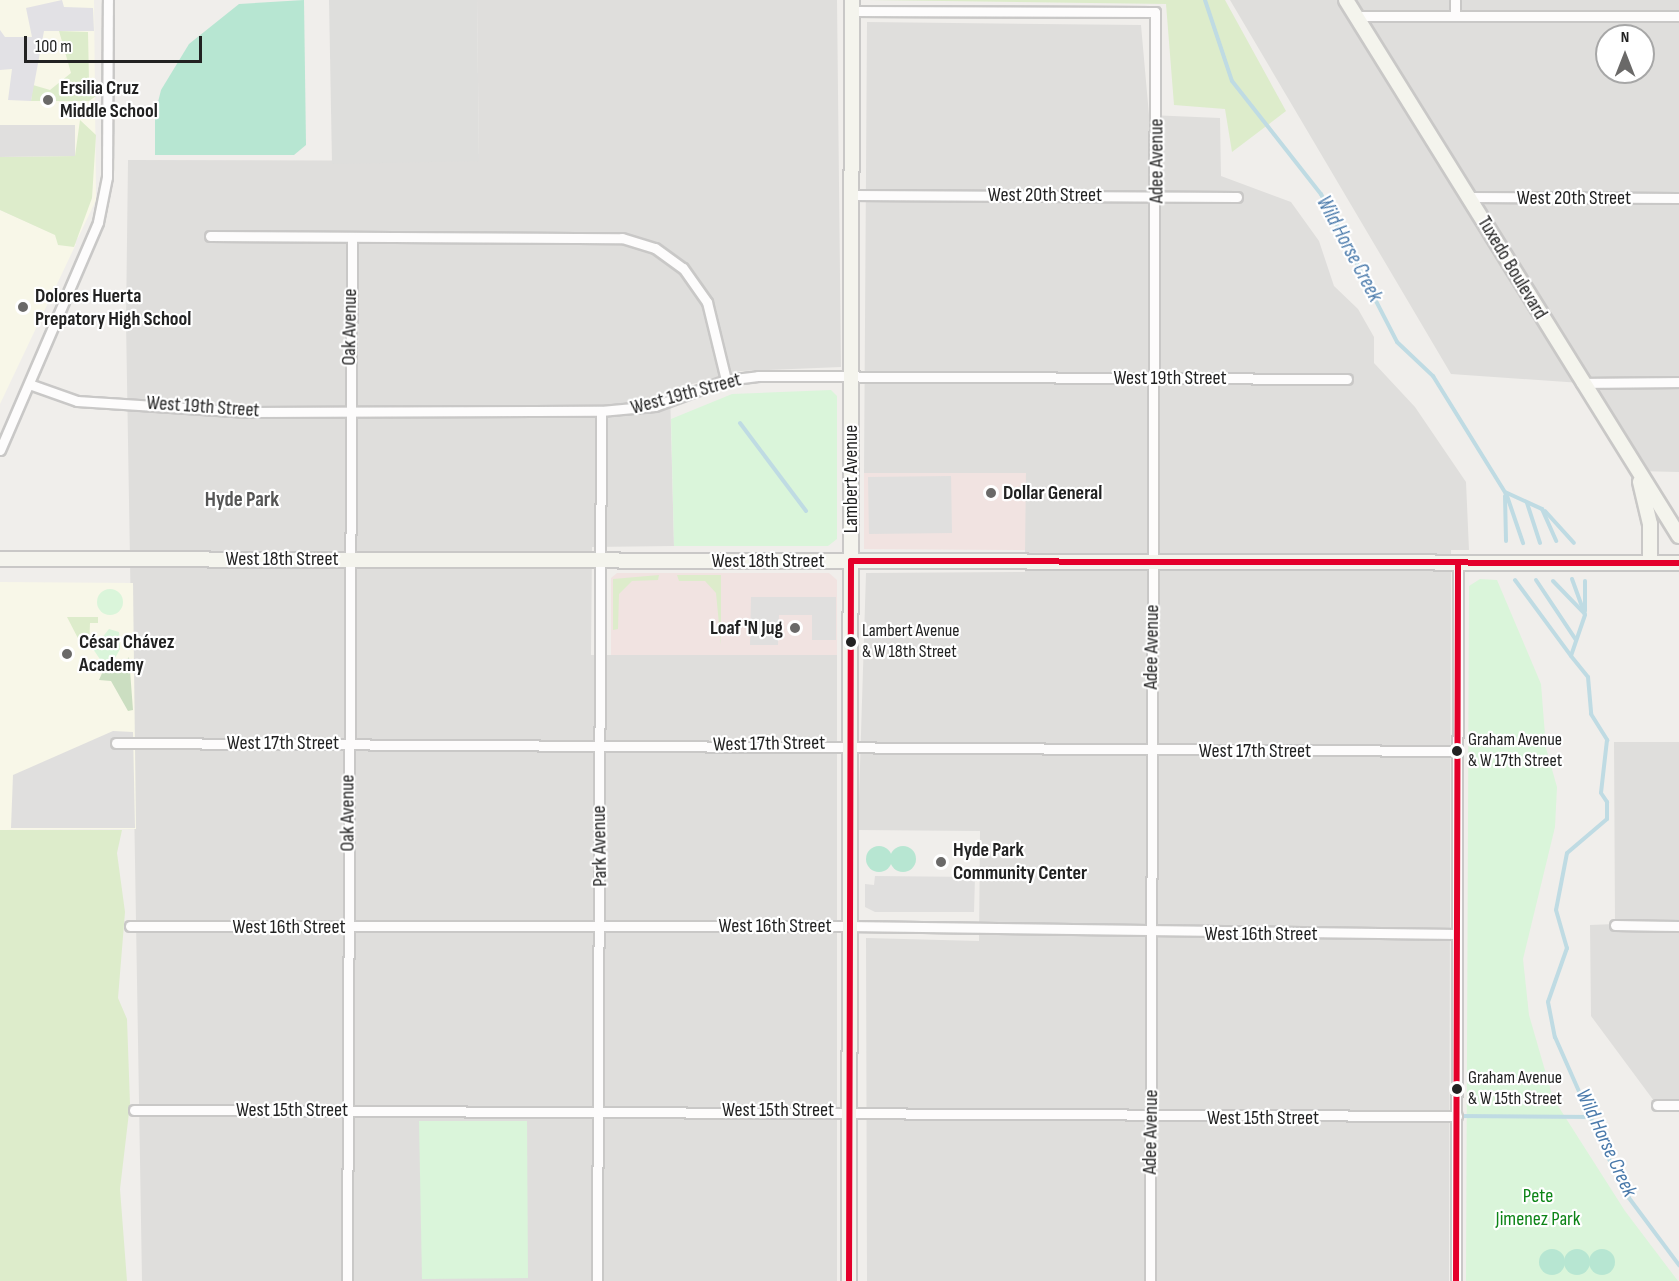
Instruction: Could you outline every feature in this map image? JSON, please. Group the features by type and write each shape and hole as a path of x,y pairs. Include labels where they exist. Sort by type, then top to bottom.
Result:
{"street":[{"path":"0,450 83,266 103,199 108,0"},
{"name":"Tuxedo Boulevard","path":"1346,0 1636,471 1679,536"},
{"path":"1455,0 1455,15"},
{"name":"Adee Avenue","path":"852,6 1155,12 1157,378 1150,750 1154,934 1150,1281"},
{"name":"Lambert Avenue","path":"849,1281 847,926 851,743 852,6"},
{"path":"1356,16 1679,16"},
{"name":"West 20th Street","path":"853,195 1237,197"},
{"name":"West 20th Street","path":"1469,197 1679,198"},
{"path":"210,236 622,238 655,248 683,268 707,302 726,380"},
{"name":"Oak Avenue","path":"347,1281 349,411 352,237"},
{"name":"West 19th Street","path":"29,384 77,401 349,411 601,411 655,406 726,380 852,376 1347,379"},
{"path":"1581,382 1679,382"},
{"name":"Park Avenue","path":"597,1281 597,1110 601,927 599,746 601,411"},
{"path":"1636,471 1650,524 1650,563"},
{"name":"West 18th Street","path":"0,559 1679,563"},
{"path":"1456,1281 1458,562"},
{"name":"West 17th Street","path":"116,743 599,746 851,743 1150,750 1457,751"},
{"path":"1615,925 1679,926"},
{"name":"West 16th Street","path":"129,926 847,926 1154,934 1457,934"},
{"path":"1657,1105 1679,1105"},
{"name":"West 15th Street","path":"134,1110 849,1110 1151,1119 1457,1116"}],"shaded area":[{"name":"Ersilia Cruz Middle School","path":"0,0 94,0 96,200 78,238 0,203"},
{"path":"62,0 64,7 93,8 94,31 44,31 31,101 8,100 12,69 0,70 0,30 5,37 32,37 26,8"},
{"path":"329,0 477,0 479,161 332,164"},
{"path":"477,0 837,0 841,367 741,371 670,390 674,546 592,547 591,655 837,655 837,1281 142,1281 126,321 128,160 479,161"},
{"path":"1230,0 1679,0 1679,472 1636,471 1581,383 1451,374"},
{"path":"867,22 1141,25 1149,115 1220,118 1221,176 1291,202 1319,241 1334,286 1358,309 1374,337 1374,363 1415,407 1466,482 1469,550 1451,550 1449,1281 867,1281 866,938 979,941 980,831 858,830 866,573 1025,572 1025,473 864,473"},
{"path":"0,125 75,125 75,156 0,157"},
{"name":"Dolores Huerta Prepatory High School","path":"0,210 76,244 0,404"},
{"path":"864,473 1026,473 1025,550 864,549"},
{"path":"951,476 952,533 869,534 868,477"},
{"path":"617,573 829,573 837,580 837,655 611,655 611,578"},
{"name":"César Chávez Academy","path":"0,582 133,583 136,829 0,830"},
{"path":"751,597 836,597 836,640 812,640 812,615 779,615 778,645 750,645"},
{"path":"113,731 133,732 135,828 11,828 13,775"},
{"path":"1614,742 1679,742 1679,1105 1657,1105 1591,1016 1590,925 1615,924"},
{"path":"875,876 975,877 974,912 875,912 865,907 865,884 874,885"}],"green space":[{"path":"304,0 306,145 294,155 155,155 155,114 161,90 189,44 239,4"},
{"path":"868,0 1225,0 1286,111 1232,152 1225,109 1174,105 1166,4"},
{"path":"59,31 88,32 89,81 96,84 96,96 89,101 31,101 33,85 50,90 71,73"},
{"path":"80,120 96,135 92,198 74,247 58,245 55,235 0,210 0,157 75,156"},
{"path":"831,390 837,396 837,539 828,546 674,546 671,419 732,394"},
{"path":"659,575 658,580 632,581 619,594 618,629 613,630 613,579"},
{"path":"677,575 721,575 721,645 716,593 705,581 679,581"},
{"name":"Pete Jimenez Park","path":"1480,579 1497,580 1541,684 1546,748 1557,787 1555,827 1523,959 1529,1015 1553,1098 1625,1211 1678,1281 1466,1281 1469,586"},
{"path":"110,589 119,593 123,602 119,611 110,615 101,611 97,602 101,593"},
{"path":"67,617 98,617 98,623 90,623 89,648 84,650"},
{"path":"109,629 119,632 120,649 108,671 93,649"},
{"path":"129,657 133,710 128,711 111,681 99,680 103,671 119,670"},
{"path":"0,830 122,830 117,853 125,912 118,998 127,1019 130,1104 120,1189 127,1281 0,1281"},
{"path":"879,846 888,850 892,859 888,868 879,872 870,868 866,859 870,850"},
{"path":"903,846 912,850 916,859 912,868 903,872 894,868 890,859 894,850"},
{"path":"419,1121 527,1121 528,1278 422,1279"},
{"path":"1552,1249 1561,1253 1565,1262 1561,1271 1552,1275 1543,1271 1539,1262 1543,1253"},
{"path":"1577,1249 1586,1253 1590,1262 1586,1271 1577,1275 1568,1271 1564,1262 1568,1253"},
{"path":"1602,1249 1611,1253 1615,1262 1611,1271 1602,1275 1593,1271 1589,1262 1593,1253"}],"waterway":[{"name":"Wild Horse Creek","path":"1205,0 1232,81 1321,194 1397,342 1433,376 1505,492 1542,509 1556,541"},
{"path":"740,423 806,511"},
{"name":"Wild Horse Creek","path":"1506,493 1523,543"},
{"name":"Wild Horse Creek","path":"1505,496 1506,541"},
{"name":"Wild Horse Creek","path":"1527,503 1540,543"},
{"name":"Wild Horse Creek","path":"1545,511 1574,543"},
{"name":"Wild Horse Creek","path":"1572,579 1585,615 1571,656 1588,677 1591,714 1607,740 1601,793 1607,802 1607,819 1567,853 1556,910 1567,948 1548,1002 1555,1037 1607,1155 1629,1198 1679,1265"},
{"name":"Wild Horse Creek","path":"1515,580 1571,656"},
{"name":"Wild Horse Creek","path":"1536,580 1576,640"},
{"name":"Wild Horse Creek","path":"1553,581 1584,613"},
{"name":"Wild Horse Creek","path":"1585,581 1585,611"},
{"path":"1458,1116 1593,1117"}],"transit line":[{"path":"851,561 1679,563"},
{"path":"849,1281 851,561"},
{"path":"1456,1281 1458,562"}],"place":[{"name":"Ersilia Cruz Middle School","path":"48,100"},
{"name":"Dolores Huerta Prepatory High School","path":"23,307"},
{"name":"Dollar General","path":"991,493"},
{"name":"Loaf 'N Jug","path":"795,628"},
{"name":"Lambert Avenue & W 18th Street","path":"851,642"},
{"name":"César Chávez Academy","path":"67,654"},
{"name":"Graham Avenue & W 17th Street","path":"1457,751"},
{"name":"Hyde Park Community Center","path":"941,862"},
{"name":"Graham Avenue & W 15th Street","path":"1457,1089"}],"district":[{"name":"Hyde Park","path":"242,500"}]}
